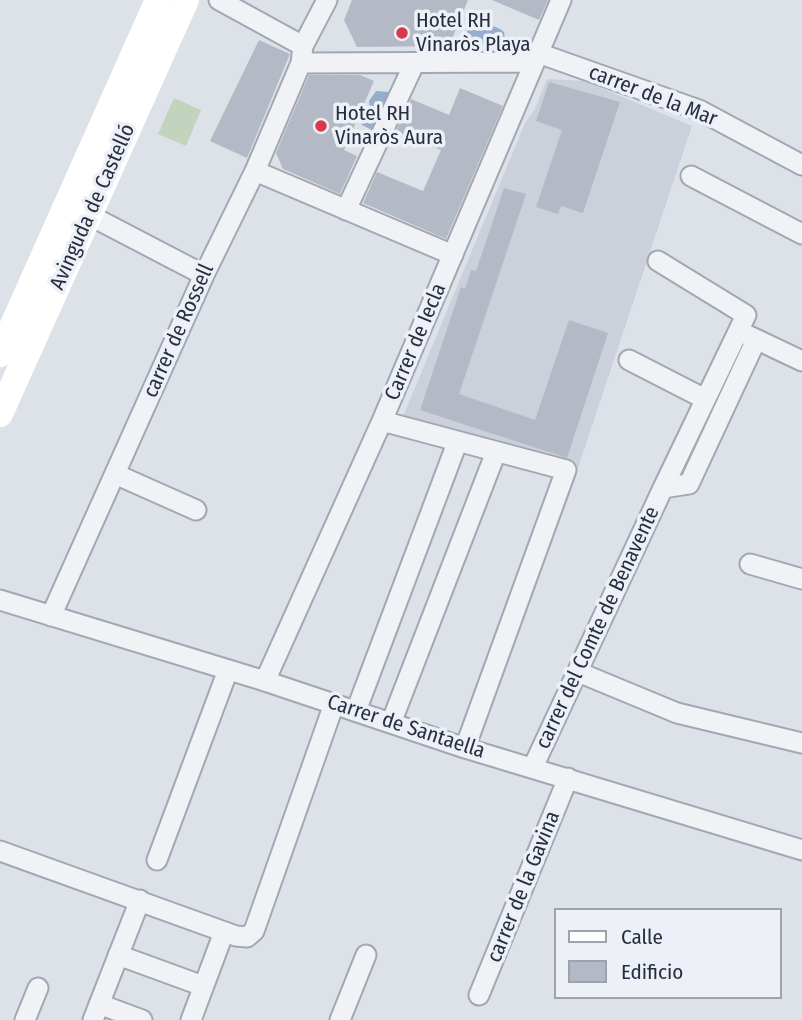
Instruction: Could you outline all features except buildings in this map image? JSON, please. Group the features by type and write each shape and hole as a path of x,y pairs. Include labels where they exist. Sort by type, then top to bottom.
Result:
{"street":[{"name":"Avinguda de Castelló","path":"0,354 158,0"},
{"name":"Avinguda de Castelló","path":"0,414 186,0"},
{"name":"carrer de la Mar","path":"219,0 302,55 414,64 536,57 699,110 802,165"},
{"name":"carrer de Rossell","path":"51,616 204,275 255,171 327,0"},
{"name":"Carrer de Iecla","path":"265,681 382,421 561,0"},
{"path":"346,210 414,64"},
{"path":"255,171 453,255"},
{"path":"691,176 802,234"},
{"path":"89,215 204,275"},
{"path":"658,261 746,315 737,331 802,361"},
{"name":"carrer del Comte de Benavente","path":"533,768 737,331"},
{"name":"carrer del Comte de Benavente","path":"663,488 690,484 756,340"},
{"path":"629,360 705,399"},
{"path":"382,421 566,470 465,748"},
{"path":"356,711 457,443"},
{"path":"391,723 496,452"},
{"path":"115,474 197,510"},
{"path":"750,564 802,579"},
{"name":"Carrer de Santaella","path":"4,600 265,681 465,748 802,850"},
{"path":"157,860 228,670"},
{"path":"578,672 677,713 802,743"},
{"path":"0,851 224,932 247,937 254,931 334,704"},
{"name":"carrer de la Gavina","path":"479,995 568,778"},
{"path":"140,900 96,1012 142,1020"},
{"path":"191,1020 224,932"},
{"path":"118,955 203,986"},
{"path":"340,1020 366,955"},
{"path":"25,1020 38,988"}],"shaded area":[{"path":"547,79 584,81 692,126 578,468 402,419 525,123 535,109"}],"green space":[{"path":"174,98 201,110 186,146 158,134"}],"water":[{"path":"471,17 500,29 504,32 505,39 499,43 464,43"},
{"path":"376,91 389,92 372,130 362,125 361,118 370,108 369,101"}],"place":[{"name":"Hotel RH Vinaròs Playa","path":"402,33"},
{"name":"Hotel RH Vinaròs Aura","path":"321,126"}]}
